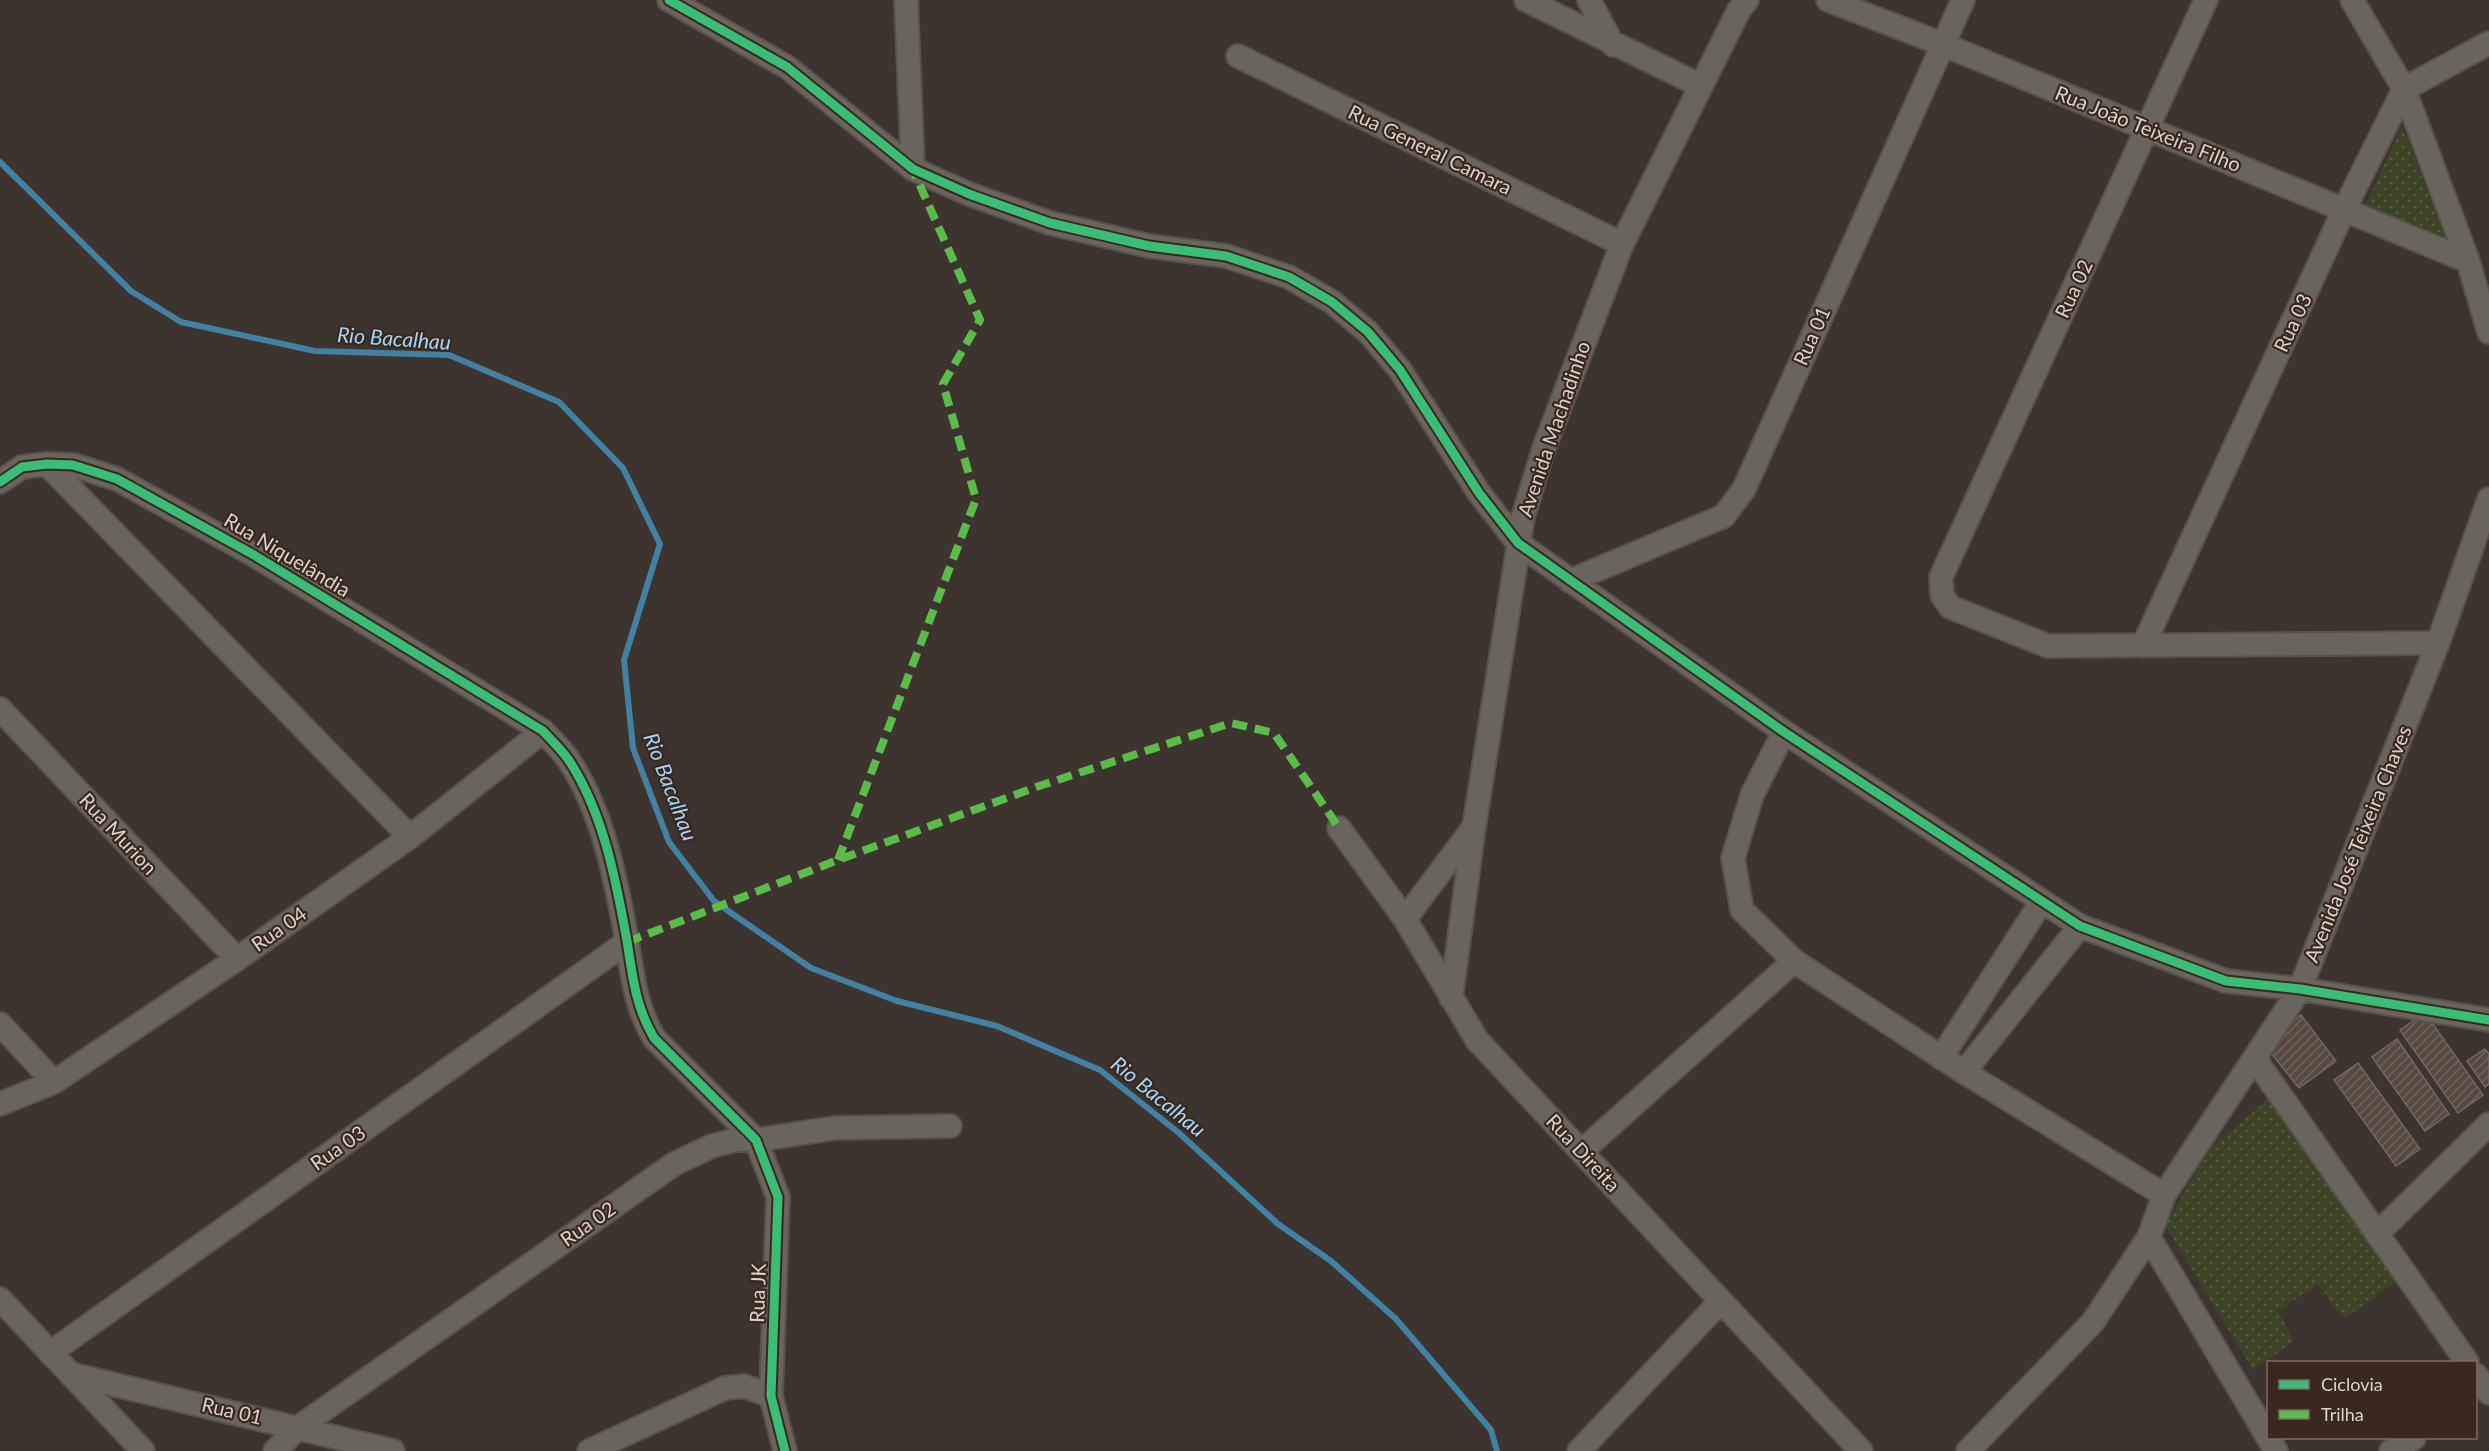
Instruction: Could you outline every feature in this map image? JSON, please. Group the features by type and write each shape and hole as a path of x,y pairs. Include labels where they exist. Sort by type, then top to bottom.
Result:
{"street":[{"path":"669,0 787,67 913,169 969,194 1050,223 1149,246 1226,256 1289,277 1332,302 1368,332 1401,370 1479,493 1518,543 1784,732 2080,926 2226,981 2300,989 2489,1020"},
{"path":"906,0 913,169"},
{"path":"1526,0 1613,45 1701,86"},
{"path":"1589,0 1613,45"},
{"name":"Avenida Machadinho","path":"1451,998 1474,827 1522,516 1544,448 1622,244 1739,10 1747,0"},
{"name":"Rua João Teixeira Filho","path":"1828,0 1942,44 2468,261"},
{"name":"Rua 01","path":"1570,581 1724,516 1744,489 1963,0"},
{"name":"Rua 02","path":"2144,646 2048,646 1950,607 1942,595 1941,577 2206,0"},
{"path":"2352,0 2404,89 2468,261 2489,332"},
{"path":"2404,89 2489,43"},
{"name":"Rua General Camara","path":"1238,56 1622,244"},
{"name":"Rua 03","path":"2144,646 2344,210 2404,89"},
{"path":"47,464 410,837"},
{"name":"Rua Niquelândia","path":"0,482 22,467 47,464 73,465 117,479 254,555 543,731 567,758 593,806 617,892 634,991 642,1017 654,1038 756,1140"},
{"name":"Avenida José Teixeira Chaves","path":"1968,1451 2093,1322 2149,1237 2164,1195 2300,989 2438,644 2489,499"},
{"path":"2144,646 2438,644"},
{"name":"Rua Murion","path":"0,709 237,959"},
{"name":"Rua 04","path":"0,1104 54,1082 237,959 410,837 543,731"},
{"path":"1784,732 1752,795 1733,858 1742,910 1794,961 1941,1058 2164,1195"},
{"path":"1405,919 1474,827"},
{"name":"Rua Direita","path":"1339,828 1405,919 1477,1040 1861,1451"},
{"path":"1941,1058 2042,901"},
{"path":"1964,1072 2080,926"},
{"name":"Rua 03","path":"50,1353 627,942"},
{"path":"1582,1151 1794,961"},
{"path":"0,1024 54,1082"},
{"path":"2255,1059 2466,1361"},
{"path":"2377,1234 2489,1124"},
{"name":"Rua 02","path":"275,1451 299,1427 674,1164 712,1146 735,1140 756,1140 836,1128 950,1126"},
{"name":"Rua JK","path":"756,1140 778,1197 771,1396 785,1451"},
{"path":"2149,1237 2267,1434"},
{"path":"0,1299 142,1451"},
{"path":"1579,1451 1720,1302"},
{"name":"Rua 01","path":"70,1374 393,1451"},
{"path":"2477,1378 2489,1393"},
{"path":"589,1451 725,1388 744,1386 771,1396"},
{"path":"2391,1451 2411,1439"}],"green space":[{"path":"2402,126 2447,242 2364,209"},
{"path":"2269,1098 2397,1281 2344,1319 2318,1284 2278,1311 2294,1341 2253,1370 2165,1225 2209,1150"}],"building":[{"path":"2425,1013 2483,1095 2458,1113 2400,1030"},
{"path":"2301,1015 2336,1061 2299,1088 2271,1053 2273,1037"},
{"path":"2397,1039 2449,1114 2425,1131 2372,1057"},
{"path":"2485,1049 2489,1054 2489,1084 2485,1087 2467,1061"},
{"path":"2358,1063 2420,1149 2396,1166 2334,1080"}],"waterway":[{"name":"Rio Bacalhau","path":"0,162 131,291 181,322 315,351 449,355 559,402 623,468 660,544 624,660 633,748 669,842 714,901 811,968 897,1001 997,1026 1100,1070 1179,1133 1278,1224 1331,1261 1396,1319 1491,1430 1497,1451"}],"marked path":[{"path":"838,860 976,499 943,384 980,320 913,170"},
{"path":"627,942 838,860 1039,786 1231,723 1274,733 1339,828"}],"cycle path":[{"path":"669,0 787,67 913,169 969,194 1050,223 1149,246 1226,256 1289,277 1332,302 1368,332 1400,370 1479,493 1518,543 1784,732 2080,926 2226,981 2300,989 2489,1020"},
{"path":"0,482 22,467 47,464 73,465 117,479 254,555 543,731 565,755 580,779 599,823 618,894 636,991 648,1026 654,1038 756,1140 778,1197 771,1396 785,1451"}]}
